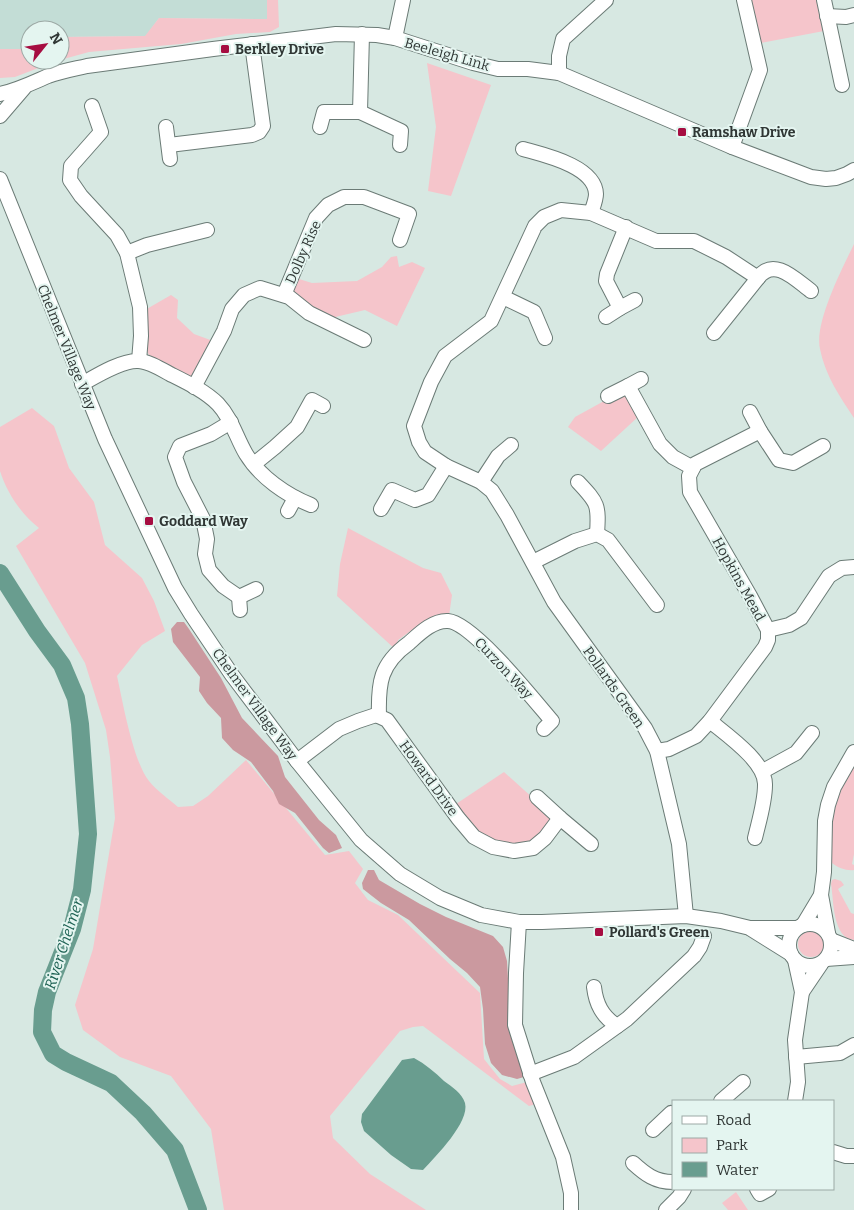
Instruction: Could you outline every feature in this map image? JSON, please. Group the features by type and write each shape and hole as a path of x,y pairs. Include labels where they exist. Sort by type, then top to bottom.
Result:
{"street":[{"path":"395,38 403,0"},
{"path":"559,73 563,39 606,0"},
{"path":"732,146 760,70 744,0"},
{"path":"824,0 842,86"},
{"path":"827,16 846,17 854,15"},
{"name":"Beeleigh Link","path":"0,94 24,88 49,76 87,66 336,34 362,34 395,38 472,63 498,69 528,69 559,73 811,177 836,178 854,170"},
{"path":"360,112 362,34"},
{"path":"169,145 252,135 260,132 263,126 252,44"},
{"name":"Beeleigh Link","path":"0,116 24,88"},
{"path":"92,106 101,132 71,166 70,180 81,196 117,236 127,253 140,308 141,336 139,361"},
{"path":"320,127 324,112 360,112 401,131 400,145"},
{"path":"166,127 170,159"},
{"path":"523,149 581,170 592,182 596,194 592,213"},
{"name":"Chelmer Village Way","path":"0,179 104,439 190,614 232,675 297,761 361,840 400,874 440,898 481,915 519,922 686,916 721,921 750,928 817,925 830,936 854,949"},
{"name":"Dolby Rise","path":"284,295 316,218 328,205 344,198 364,197 409,214 400,240"},
{"name":"Pollards Green","path":"686,916 679,844 657,751 645,728 554,602 499,500 481,482 446,466 426,452 419,442 414,426 422,402 445,356 453,348 481,330 491,321 535,226 544,217 561,210 592,213 656,241 694,241 726,257 758,278"},
{"path":"620,308 606,281 626,227"},
{"path":"127,253 147,245 207,230"},
{"path":"714,333 767,269 785,272 811,291"},
{"path":"194,387 224,330 232,309 244,295 260,288 284,295 309,313 364,340"},
{"path":"503,297 534,312 545,338"},
{"path":"606,317 635,300"},
{"path":"82,384 120,366 139,361 156,367 194,387 218,404 231,422 246,454 269,480 295,498 311,505"},
{"path":"608,396 641,379"},
{"path":"628,386 660,444 672,457 693,468 695,464 760,431"},
{"path":"254,464 296,427 312,400 324,406"},
{"path":"750,412 779,460 793,463 823,446"},
{"path":"231,422 211,434 180,446 175,457 184,482 203,519 207,539 205,554 209,570 240,603 256,589"},
{"path":"481,482 498,456 510,445"},
{"path":"381,509 392,490 415,500 428,495 446,466"},
{"name":"Hopkins Mead","path":"657,751 669,749 696,736 710,721 765,647 768,640 768,630 690,492 689,476 693,468"},
{"path":"578,482 594,498 599,511 597,534"},
{"path":"288,511 295,498"},
{"path":"533,562 575,541 597,534 608,540 657,605"},
{"path":"768,630 789,625 801,618 829,576 842,568 854,567"},
{"name":"Curzon Way","path":"379,716 378,693 382,673 392,656 431,626 448,621 464,628 480,640 552,721 544,729"},
{"path":"297,761 339,729 376,715 379,716"},
{"name":"Howard Drive","path":"379,716 387,720 458,818 474,837 493,847 507,850 514,851 533,848 545,838 560,818"},
{"path":"710,721 737,744 763,771 765,783 755,838"},
{"path":"763,771 796,753 812,733"},
{"path":"802,992 832,947 821,895 824,872 825,821 834,787 854,752"},
{"path":"537,797 591,844"},
{"path":"795,1100 798,1082 795,1040 802,992 790,940 821,895"},
{"path":"519,922 516,973 516,1025 530,1074 562,1157 571,1193 572,1210"},
{"name":"Chelmer Village Way","path":"750,928 807,966 824,961 854,957"},
{"path":"530,1074 574,1057 627,1019 694,956 704,936"},
{"path":"594,987 596,1002 605,1016 617,1026"},
{"path":"796,1057 840,1053 854,1045"},
{"path":"722,1100 743,1082"},
{"path":"653,1130 672,1114"},
{"path":"834,1152 854,1156"},
{"path":"633,1163 648,1176 663,1182 672,1182"},
{"path":"672,1208 683,1190"},
{"path":"758,1190 760,1194 767,1190"}],"shaded area":[{"path":"0,0 267,0 267,19 159,18 146,36 70,37 70,20 20,20 20,49 0,49"},
{"path":"177,622 184,622 221,678 242,718 278,756 285,777 319,820 336,835 342,848 329,853 323,848 295,813 279,804 273,791 251,762 233,750 222,738 221,718 199,691 200,677 173,642 171,629"},
{"path":"368,870 374,870 379,880 420,904 493,936 503,947 507,961 509,996 524,1077 517,1079 502,1075 491,1063 485,1044 480,987 409,920 381,903 363,889 362,883"}],"green space":[{"path":"267,0 278,0 279,27 270,32 236,34 181,44 89,52 70,57 70,37 145,36 159,18 267,19"},
{"path":"751,0 817,0 824,31 761,43"},
{"path":"0,49 20,49 20,70 33,70 15,77 0,78"},
{"path":"427,63 491,85 451,196 428,191 436,127"},
{"path":"854,244 854,418 829,377 822,359 819,338 830,296"},
{"path":"397,256 399,267 412,262 425,268 397,326 365,310 331,318 295,296 293,290 299,279 312,283 357,281 382,267 391,257"},
{"path":"171,295 178,300 177,318 194,334 213,341 194,376 188,377 150,356 147,352 148,324 145,310"},
{"path":"625,393 639,416 601,451 568,427 575,417 615,395"},
{"path":"32,408 54,426 69,468 94,502 105,545 142,578 154,601 165,631 142,645 117,676 133,746 143,772 149,781 159,792 178,807 193,806 208,796 246,760 325,855 349,851 363,869 355,883 368,900 398,915 480,993 484,1059 500,1079 512,1086 527,1082 536,1104 529,1106 423,1026 413,1027 400,1031 330,1116 333,1138 370,1174 426,1210 224,1210 211,1129 171,1076 120,1057 83,1030 75,1005 93,949 115,818 110,757 106,730 85,663 16,546 39,528 21,510 3,479 0,471 0,427"},
{"path":"348,528 423,568 441,573 452,595 449,616 426,620 398,640 395,649 337,596 340,564"},
{"path":"854,766 854,854 852,864 854,865 854,870 851,870 843,869 832,863 832,823 840,791"},
{"path":"504,772 544,808 554,820 541,835 531,842 511,845 483,836 469,822 456,804"},
{"path":"832,880 841,881 844,885 838,889 851,913 854,914 854,940 847,938 842,933 835,917 831,884"},
{"path":"811,931 820,935 824,944 820,953 811,957 802,953 798,944 802,935"},
{"path":"736,1192 748,1210 728,1210 722,1203"}],"water":[{"path":"414,1058 430,1068 456,1090 462,1096 465,1103 465,1111 457,1129 423,1170 411,1169 391,1155 364,1131 361,1122 362,1114 402,1060"}],"waterway":[{"name":"River Chelmer","path":"0,573 37,631 62,665 76,698 80,724 88,834 82,890 72,929 47,992 43,1010 42,1032 53,1054 111,1083 143,1113 175,1150 198,1210"}],"place":[{"name":"Berkley Drive","path":"225,49"},
{"name":"Ramshaw Drive","path":"682,132"},
{"name":"Goddard Way","path":"149,521"},
{"name":"Pollard's Green","path":"599,932"}]}
